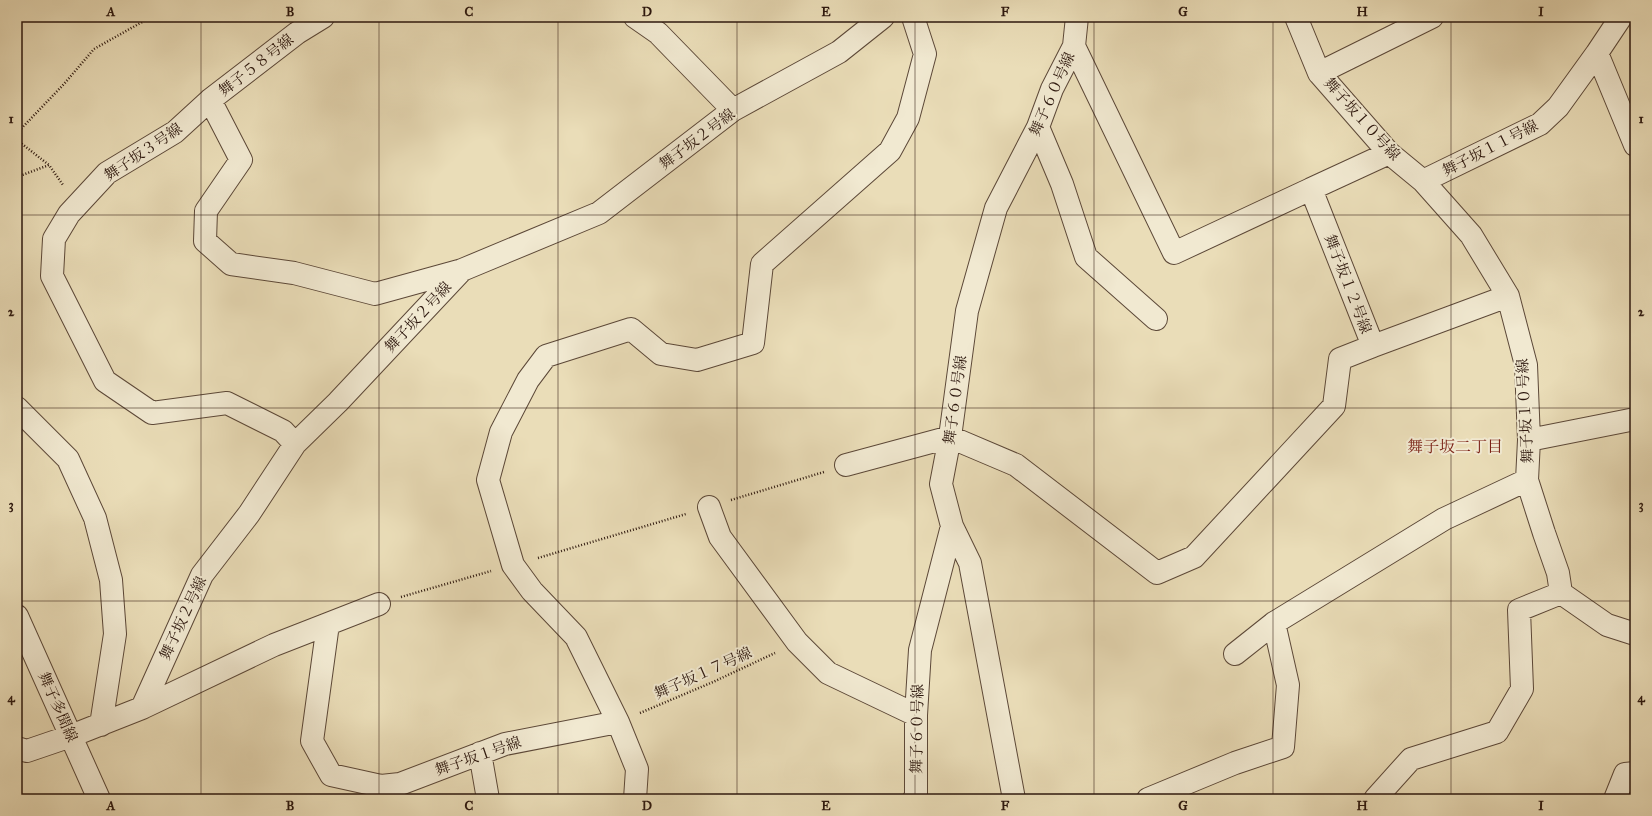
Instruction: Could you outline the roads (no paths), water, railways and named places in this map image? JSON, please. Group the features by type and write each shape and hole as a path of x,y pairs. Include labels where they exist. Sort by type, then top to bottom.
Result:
{"street":[{"name":"舞子５８号線","path":"210,100 297,33 323,17"},
{"path":"636,17 658,33 733,110"},
{"name":"舞子坂２号線","path":"142,708 202,575 249,514 295,444 338,402 462,270 599,213 733,110 839,52 883,17"},
{"path":"635,799 637,769 618,722 576,637 532,591 513,565 488,480 501,432 528,380 546,356 631,329 662,354 697,360 753,343 762,264 890,151 908,118 925,54 912,17"},
{"name":"舞子６０号線","path":"914,799 916,796 916,715 920,650 952,526 941,484 950,437 967,311 996,208 1038,127 1052,89 1074,46 1077,17"},
{"path":"1296,17 1319,73"},
{"name":"舞子坂１０号線","path":"1432,17 1319,73 1389,153 1423,181 1471,235 1508,296 1526,365 1529,440 1528,480 1558,573 1561,593"},
{"path":"1621,17 1597,53 1635,145"},
{"path":"1074,46 1174,253 1389,153"},
{"name":"舞子坂１１号線","path":"1423,181 1540,124 1558,107 1597,53"},
{"name":"舞子坂３号線","path":"210,100 175,132 107,173 69,214 54,239 52,276 105,381 152,413 227,403 283,431 295,444"},
{"path":"210,100 242,160 206,211 205,241 231,264 294,273 375,294 462,270"},
{"path":"1038,127 1062,184 1086,257 1156,319"},
{"name":"舞子坂１２号線","path":"1311,189 1373,346 1508,296"},
{"path":"846,466 950,437 1016,465 1157,573 1194,556 1334,406 1340,359 1373,346"},
{"path":"17,408 68,459 95,518 111,580 115,634 101,725"},
{"path":"1529,440 1635,419"},
{"path":"1235,654 1274,623 1444,519 1528,480"},
{"path":"709,507 720,537 797,642 828,673 916,715"},
{"path":"952,526 970,563 1014,799"},
{"path":"1375,799 1412,759 1496,732 1522,689 1519,610 1561,593 1606,625 1635,634"},
{"path":"17,748 27,751 101,725 142,708 274,645 378,604"},
{"name":"舞子多聞線","path":"17,616 99,799"},
{"path":"1148,799 1235,763 1284,748 1288,685 1274,623"},
{"name":"舞子坂１号線","path":"328,624 312,741 331,775 401,791 480,753 506,744 618,722"},
{"path":"480,753 488,799"},
{"path":"1615,799 1625,774 1635,773"}],"district":[{"name":"舞子坂二丁目","path":"1455,446"}]}
